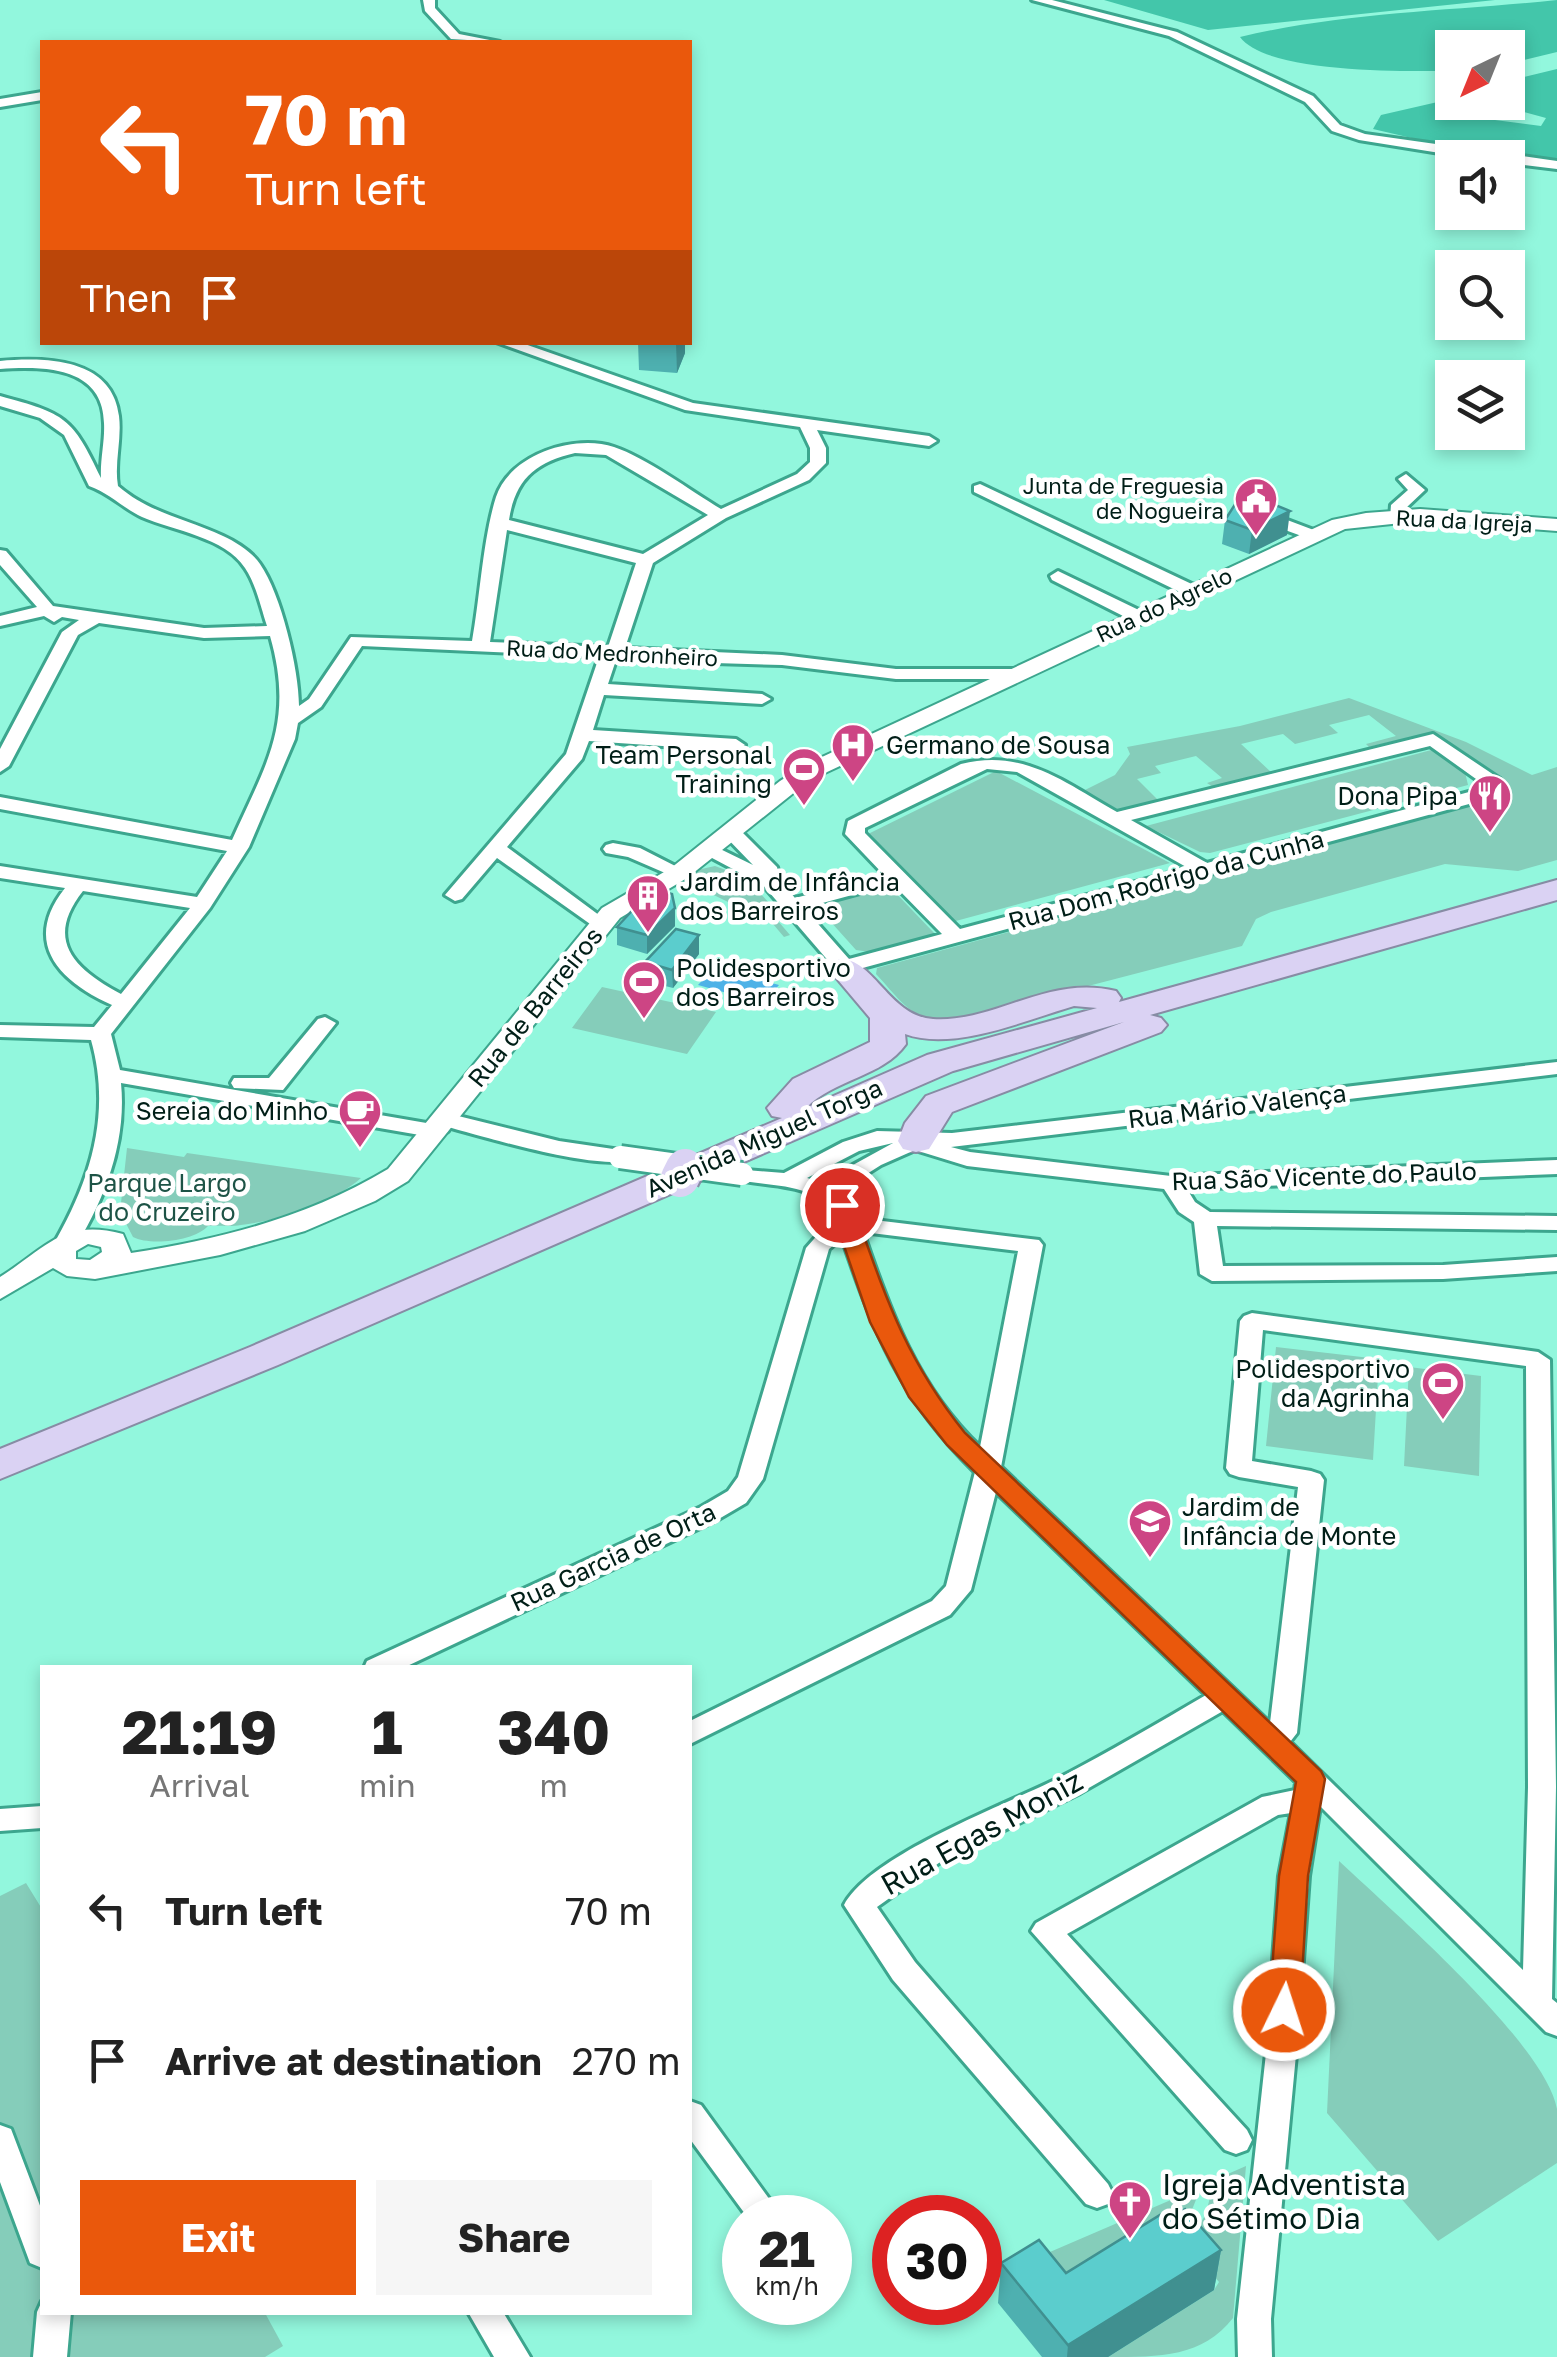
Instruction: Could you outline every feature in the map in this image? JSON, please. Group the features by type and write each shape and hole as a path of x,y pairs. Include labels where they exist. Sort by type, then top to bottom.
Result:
{"highway":[{"name":"Avenida Miguel Torga","path":"0,1440 690,1163 778,1111 923,1050 1557,874"},
{"name":"Avenida Miguel Torga","path":"0,1465 372,1309 910,1074 1047,1030 1557,890"},
{"path":"916,1141 923,1123 940,1104 1192,1009 1290,966"},
{"path":"844,967 888,1016 926,1030 952,1028 1073,996 1104,998"},
{"path":"778,1111 806,1087 879,1053 888,1044 888,1016"},
{"path":"372,1309 442,1299 496,1282 651,1212 690,1163"}],"street":[{"path":"428,0 429,9 455,37 478,40"},
{"path":"1038,0 1172,34 1309,99 1336,128 1363,137 1435,148"},
{"path":"0,103 40,96"},
{"path":"1525,160 1557,165"},
{"path":"511,345 690,407 930,441"},
{"path":"0,365 45,355 78,370 100,386 112,412 110,488"},
{"path":"0,401 44,415 70,432 95,483 110,488 125,504 197,530 241,552 253,566 290,672 290,720 239,847 204,904 100,1034"},
{"path":"454,894 575,755 646,560 720,515 803,477 818,463 818,448 806,424"},
{"path":"480,646 505,494 528,467 554,453 575,448 610,451 720,515"},
{"path":"1396,516 1398,505 1417,490 1406,479"},
{"path":"980,488 1192,591"},
{"path":"1260,489 1260,516 1314,535"},
{"name":"Rua da Igreja","path":"1314,535 1360,519 1396,516 1554,528"},
{"path":"500,523 646,560"},
{"name":"Rua do Agrelo","path":"1005,679 1314,535"},
{"path":"0,555 48,610 64,644"},
{"path":"1058,576 1139,617"},
{"path":"0,621 48,610 204,632 278,631"},
{"path":"0,766 70,632 94,619"},
{"name":"Rua do Medronheiro","path":"290,720 315,703 357,641 782,660 896,674 970,673 1005,679"},
{"name":"Rua de Barreiros","path":"7,1286 67,1256 110,1250 160,1255 269,1232 364,1198 398,1175 442,1126 600,925 622,906 679,873 817,768 1005,679"},
{"path":"598,689 762,699"},
{"path":"580,735 736,744"},
{"name":"Rua Dom Rodrigo da Cunha","path":"844,967 948,930 1488,793 1493,783 1433,740 1117,818"},
{"path":"948,930 856,834 856,824 968,768 987,763 1022,767 1204,868"},
{"path":"0,803 239,847"},
{"path":"731,832 770,871 770,880"},
{"path":"496,847 600,925"},
{"path":"613,849 633,852 679,873"},
{"path":"707,850 770,880 844,967"},
{"path":"0,872 204,904"},
{"path":"790,905 897,877"},
{"path":"78,885 56,918 56,942 66,963 88,985 126,1004"},
{"path":"111,1068 264,1087 275,1085 325,1023"},
{"path":"0,1031 100,1034"},
{"path":"67,1256 95,1192 115,1094 100,1034"},
{"path":"111,1068 558,1148 690,1163 824,1190 842,1205 882,1322 918,1391 987,1470 1272,1743 1310,1789 1557,2023"},
{"name":"Rua Mário Valença","path":"788,1180 874,1139 890,1136 916,1141 952,1140 1557,1068"},
{"path":"824,1190 873,1160 916,1141"},
{"name":"Rua São Vicente do Paulo","path":"916,1141 946,1155 967,1159 1171,1183 1556,1174"},
{"path":"1171,1183 1187,1207 1205,1219 1557,1224"},
{"path":"95,1192 110,1250"},
{"path":"1205,1219 1212,1274 1443,1272 1557,1264"},
{"path":"692,1732 941,1608 958,1590 987,1470 1030,1245 871,1225 848,1226"},
{"name":"Rua Garcia de Orta","path":"383,1665 737,1497 750,1479 818,1248 825,1238 848,1226"},
{"path":"1272,1743 1282,1733 1311,1480 1239,1468 1252,1321 1538,1360 1542,1787 1537,2001"},
{"name":"Rua Egas Moniz","path":"1097,2194 904,1971 859,1905 884,1882 948,1845 1068,1786 1223,1698"},
{"path":"1236,2140 1046,1930 1310,1789"},
{"path":"1255,2357 1254,2319 1282,2044 1294,1876 1310,1789"},
{"path":"0,1820 40,1817"},
{"path":"692,2117 751,2195"},
{"path":"0,2139 40,2247"},
{"path":"50,2357 54,2315"},
{"path":"486,2315 513,2357"}],"green space":[{"path":"1104,0 1495,0 1208,30"},
{"path":"1557,0 1557,52 1525,60 1525,30 1435,30 1435,71 1372,70 1278,58 1255,49 1240,37 1358,17"},
{"path":"1557,69 1557,159 1525,155 1525,140 1435,140 1435,143 1373,129 1381,115 1435,103 1435,120 1495,120 1541,126 1546,118 1525,112 1525,77"},
{"path":"1349,698 1466,742 1532,775 1557,767 1557,860 1518,871 1445,864 1271,912 1256,919 1242,946 957,1020 930,1019 910,1010 876,974 877,968 1487,801 1505,788 1503,782 1468,754 1442,740 1414,738 1369,747 1366,744 1396,736 1369,715 1329,725 1338,733 1295,744 1283,734 1241,744 1272,773 1213,787 1207,783 1222,778 1196,756 1155,766 1161,773 1137,779 1159,801 1122,811 1081,792 1115,775 1130,754 1127,747 1240,726"},
{"path":"1435,749 1465,772 1468,785 1210,853 1146,826"},
{"path":"996,771 1170,863 952,922 866,835"},
{"path":"715,866 745,877 770,904 765,906 790,935 784,937 773,924 685,881 697,870"},
{"path":"890,887 936,935 870,952 856,950 821,911 827,904"},
{"name":"Polidesportivo dos Barreiros","path":"602,987 716,1012 687,1054 572,1028"},
{"name":"Parque Largo do Cruzeiro","path":"127,1148 361,1178 335,1196 288,1215 237,1226 208,1226 172,1240 141,1240 133,1237 120,1212"},
{"name":"Polidesportivo da Agrinha","path":"1276,1347 1379,1359 1373,1460 1266,1446"},
{"name":"Polidesportivo da Agrinha","path":"1409,1367 1481,1376 1479,1476 1404,1466"},
{"path":"1339,1861 1496,2014 1546,2081 1557,2109 1557,2163 1438,2241 1327,2113"},
{"path":"26,1883 40,1906 40,2315 266,2315 283,2346 265,2357 0,2357 0,1896"},
{"path":"1246,2166 1233,2318 1208,2341 1179,2352 1108,2357 1214,2290 1219,2282 1187,2245 1206,2214 1214,2180"},
{"path":"1201,2187 1186,2225 1061,2313 1022,2264"}],"shaded area":[{"path":"715,967 779,985 763,1003 698,985"}],"building":[{"path":"1243,492 1290,511 1252,530 1225,520"},
{"path":"652,889 672,894 675,908 647,935 617,927"},
{"path":"676,929 699,935 672,970 645,962"},
{"path":"1185,2209 1221,2250 1068,2345 1002,2264 1039,2240 1066,2273 1160,2215 1165,2221"}],"place":[{"name":"Junta de Freguesia de Nogueira","path":"1256,537"},
{"name":"Germano de Sousa","path":"853,783"},
{"name":"Team Personal Training","path":"804,807"},
{"name":"Dona Pipa","path":"1490,834"},
{"name":"Jardim de Infância dos Barreiros","path":"648,934"},
{"name":"Polidesportivo dos Barreiros","path":"644,1020"},
{"name":"Sereia do Minho","path":"360,1149"},
{"name":"Polidesportivo da Agrinha","path":"1443,1421"},
{"name":"Jardim de Infância de Monte","path":"1150,1559"},
{"name":"Igreja Adventista do Sétimo Dia","path":"1130,2240"}],"route":[{"path":"842,1205 882,1322 918,1391 956,1439 1311,1779 1294,1876 1284,2010"}]}
